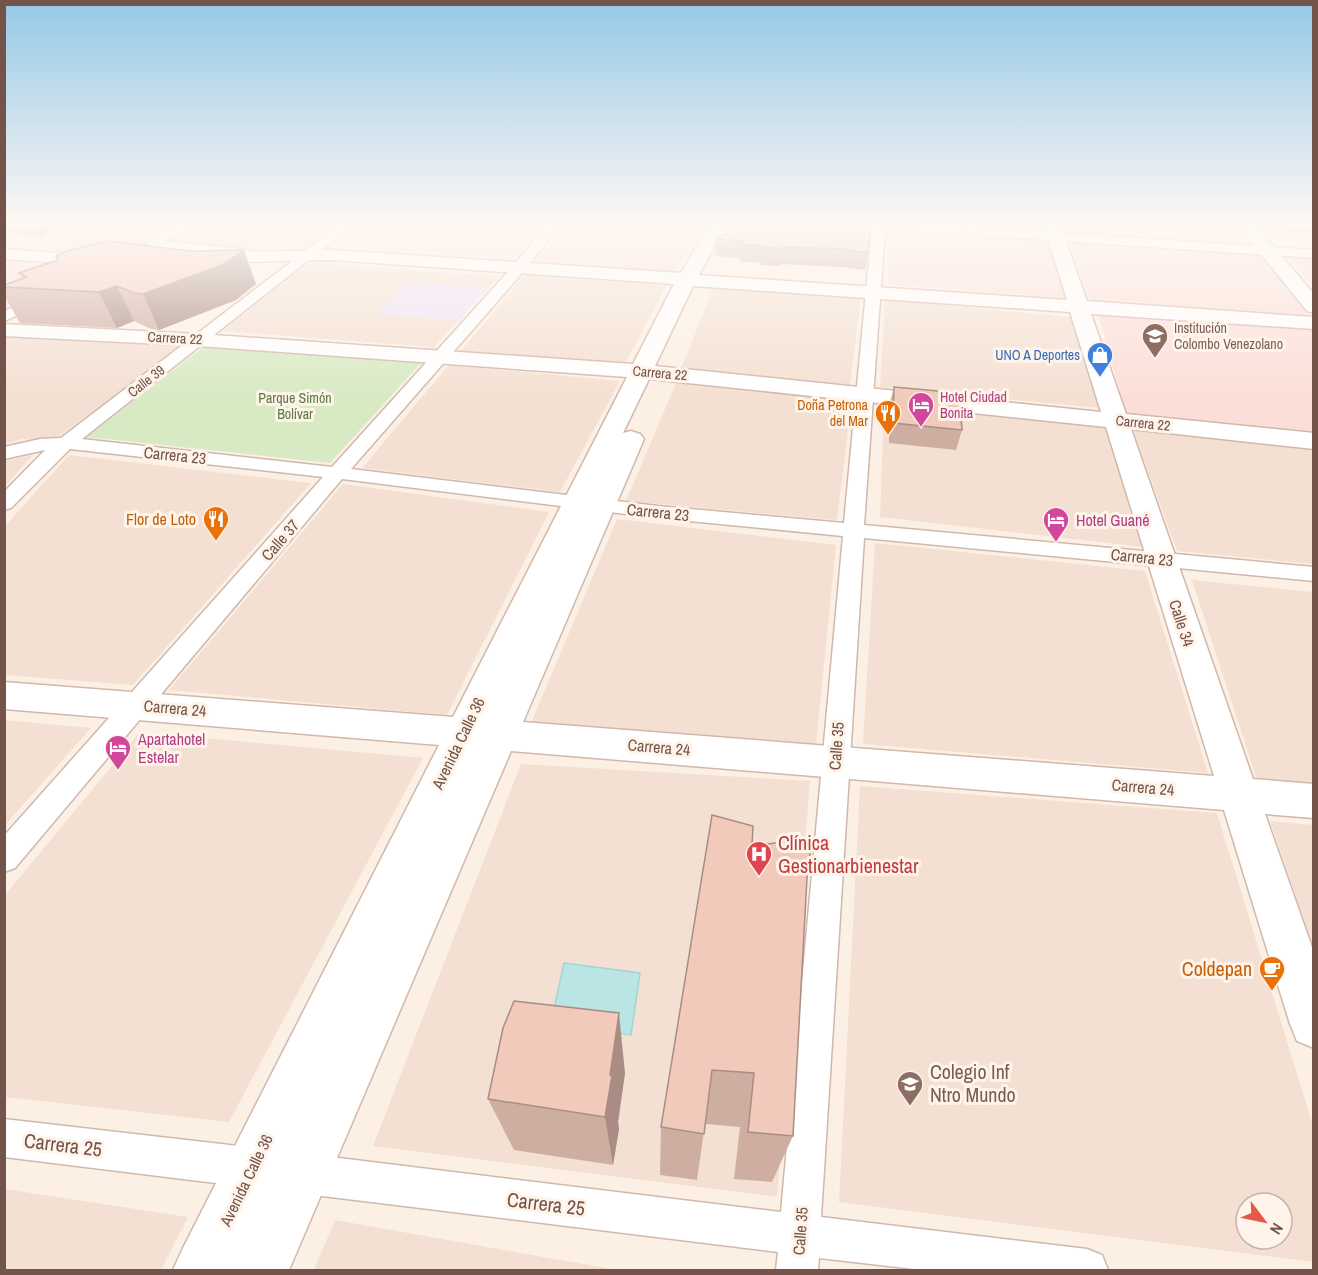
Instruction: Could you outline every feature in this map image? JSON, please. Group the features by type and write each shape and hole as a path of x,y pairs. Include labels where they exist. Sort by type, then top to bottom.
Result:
{"street":[{"name":"Calle 39","path":"4,504 43,461 273,282"},
{"name":"Calle 37","path":"4,858 337,473 507,282"},
{"name":"Avenida Calle 36","path":"202,1270 277,1170 694,282"},
{"path":"732,282 1314,323"},
{"name":"Calle 35","path":"799,1254 835,762 874,282"},
{"name":"Calle 34","path":"1071,282 1237,795 1314,1024"},
{"path":"1293,282 1314,307"},
{"path":"4,317 55,293"},
{"name":"Carrera 22","path":"4,330 199,339 651,372 1314,441"},
{"name":"Carrera 23","path":"4,453 40,445 66,443 337,473 588,505 1314,574"},
{"name":"Carrera 24","path":"4,695 1314,801"},
{"name":"Carrera 25","path":"4,1138 277,1170 799,1254 1087,1270"},
{"name":"Avenida Calle 36","path":"260,1270 277,1170"}],"shaded area":[{"path":"5,282 67,282 5,312"},
{"path":"285,282 494,282 434,347 222,331"},
{"path":"409,282 488,288 458,321 376,313"},
{"path":"520,282 608,282 666,286 625,364 460,352"},
{"path":"888,282 1061,282 1066,298 888,284"},
{"path":"1084,282 1281,282 1308,315 1091,299"},
{"path":"714,287 861,298 850,385 681,369"},
{"path":"885,300 1071,317 1100,408 880,387"},
{"path":"1098,314 1313,330 1313,435 1127,416"},
{"path":"5,336 179,347 54,440 22,439 5,444"},
{"path":"449,365 620,381 560,492 362,468"},
{"path":"676,383 852,399 837,520 626,501"},
{"path":"884,403 1107,425 1143,547 880,517"},
{"path":"1132,428 1313,448 1313,564 1177,551"},
{"path":"33,455 5,486 5,461"},
{"path":"69,455 311,483 133,685 5,675 5,526"},
{"path":"343,484 549,512 447,715 169,690"},
{"path":"617,519 836,545 816,745 531,723"},
{"path":"875,543 1145,571 1208,773 863,744"},
{"path":"1192,580 1313,592 1313,786 1258,783"},
{"path":"4,720 91,728 5,825"},
{"path":"140,732 423,758 229,1122 5,1097 5,895"},
{"path":"521,764 810,781 777,1197 373,1146"},
{"path":"860,786 1217,813 1313,1126 1313,1262 839,1202"},
{"path":"1270,821 1313,825 1313,946"},
{"path":"4,1189 188,1217 161,1270 5,1270"},
{"path":"335,1220 617,1270 314,1270"}],"green space":[{"name":"Parque Simón Bolívar","path":"203,347 422,362 330,463 87,437"}],"water":[{"path":"564,963 640,973 631,1035 551,1023"}],"building":[{"path":"14,282 177,282 143,294 117,286 99,292 4,287"},
{"path":"894,387 959,393 962,430 893,423"},
{"path":"712,815 753,826 752,846 812,838 807,878 793,1136 748,1132 754,1073 712,1070 704,1134 661,1127"},
{"path":"514,1001 619,1013 605,1117 488,1099 503,1028"}],"place":[{"name":"Institución Colombo Venezolano","path":"1155,359"},
{"name":"UNO A Deportes","path":"1100,378"},
{"name":"Hotel Ciudad Bonita","path":"921,428"},
{"name":"Doña Petrona del Mar","path":"888,436"},
{"name":"Flor de Loto","path":"216,542"},
{"name":"Hotel Guané","path":"1056,543"},
{"name":"Apartahotel Estelar","path":"118,771"},
{"name":"Clínica Gestionarbienestar","path":"759,877"},
{"name":"Coldepan","path":"1272,992"},
{"name":"Colegio Inf Ntro Mundo","path":"910,1107"}]}
